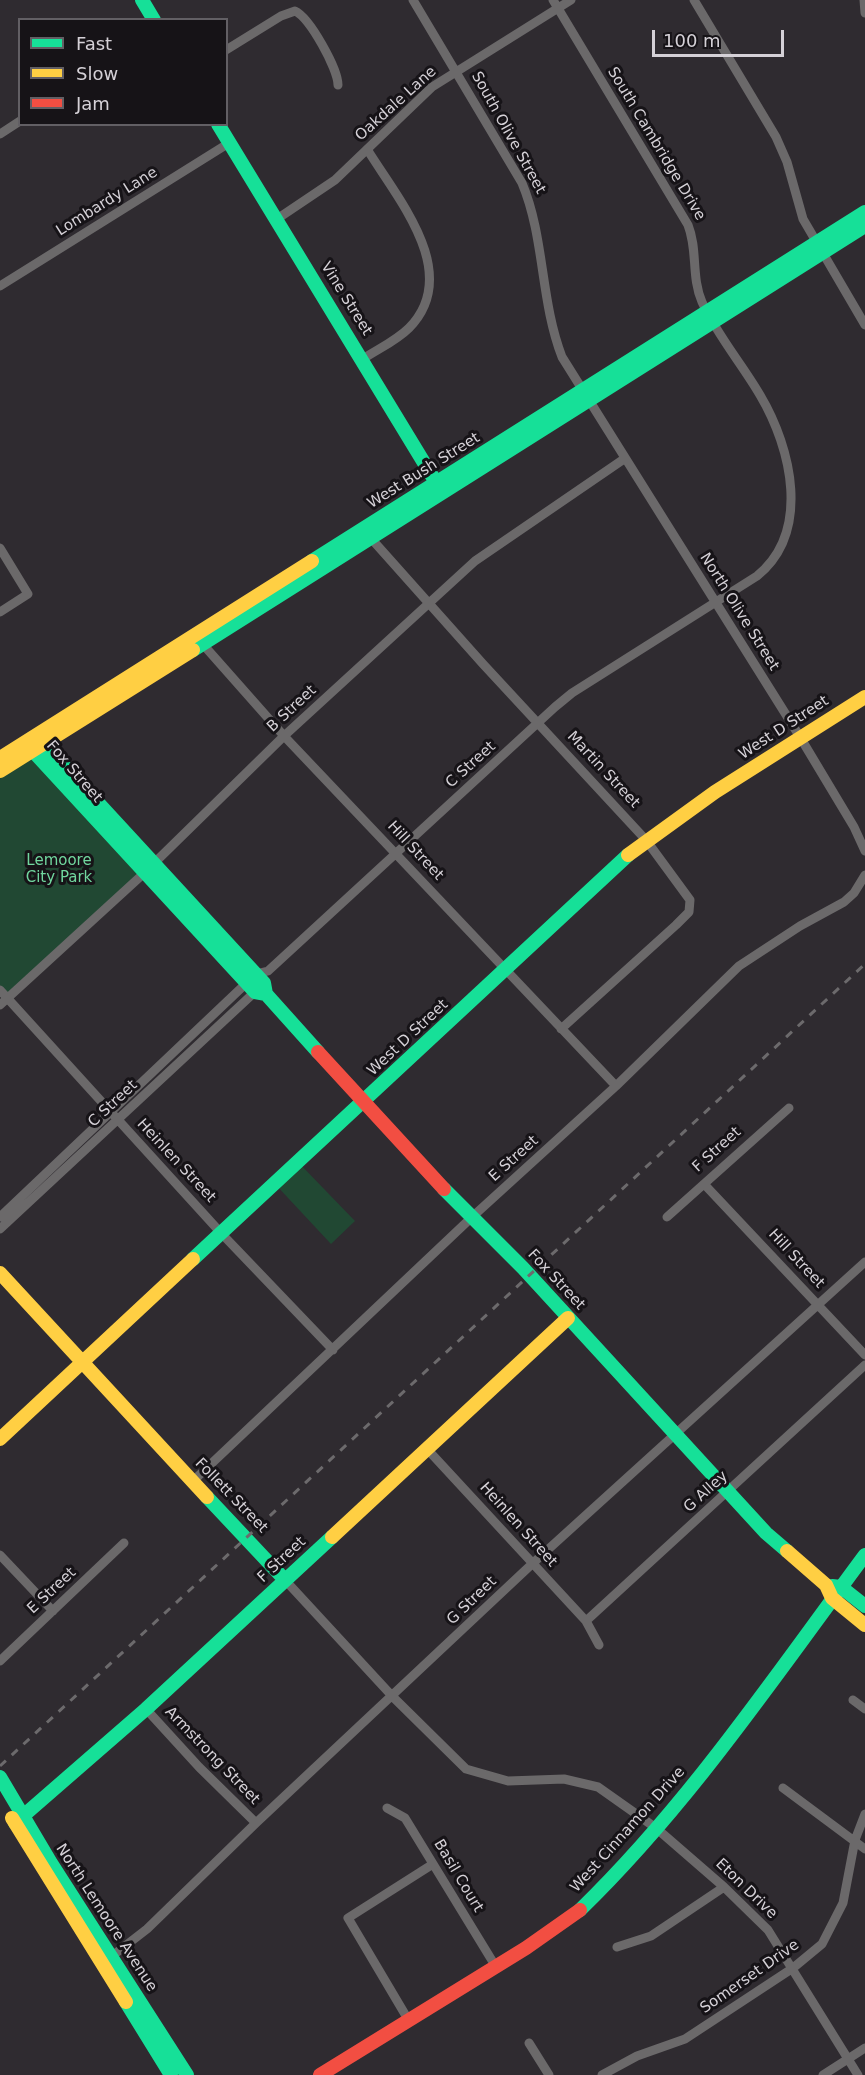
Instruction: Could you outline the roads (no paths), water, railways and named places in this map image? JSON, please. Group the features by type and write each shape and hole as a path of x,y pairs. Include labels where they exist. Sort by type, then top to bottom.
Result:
{"street":[{"path":"142,0 153,18"},
{"name":"South Olive Street","path":"413,0 522,183 531,205 552,328 562,357 585,397"},
{"name":"Oakdale Lane","path":"277,219 335,180 432,87 555,4 571,0"},
{"path":"694,0 782,147 798,208 818,248 851,298 865,325"},
{"path":"864,0 865,12"},
{"name":"South Cambridge Drive","path":"555,4 688,225 694,246 698,290 710,318 760,394 783,448 792,507 790,526 784,544 774,561 757,576 715,602"},
{"path":"228,49 281,16 295,11 304,17 311,28 336,72 338,85"},
{"path":"0,134 18,123"},
{"name":"Vine Street","path":"219,126 363,359 398,423 440,488"},
{"name":"Lombardy Lane","path":"0,286 229,143"},
{"path":"363,359 409,328 423,305 430,269 427,251 419,234 367,149"},
{"name":"West Bush Street","path":"0,771 35,744 198,640 710,318 818,248 865,212"},
{"name":"West Bush Street","path":"818,248 865,226"},
{"name":"North Olive Street","path":"585,397 800,737 855,827 865,851"},
{"name":"B Street","path":"4,1002 148,869 284,736 476,561 624,459"},
{"name":"Martin Street","path":"366,533 646,840 690,900 688,912 561,1029"},
{"path":"0,548 28,594 0,612"},
{"name":"C Street","path":"0,1216 114,1116 396,853 572,693 715,602"},
{"name":"Hill Street","path":"198,640 284,736 616,1086"},
{"name":"West D Street","path":"0,1440 646,840 800,737 865,697"},
{"name":"West Bush Street","path":"0,758 35,744"},
{"name":"Fox Street","path":"35,744 148,869 259,983 363,1102 471,1218 522,1268 766,1533 833,1590 865,1625"},
{"name":"E Street","path":"193,1481 471,1218 616,1086 739,966 800,926 844,902 857,889 865,875"},
{"name":"Heinlen Street","path":"0,990 4,1002 333,1350"},
{"name":"F Street","path":"667,1217 789,1107"},
{"name":"C Street","path":"0,1229 114,1116"},
{"name":"Hill Street","path":"704,1184 865,1355"},
{"name":"G Street","path":"107,1960 147,1929 255,1823 393,1697 532,1564 865,1262"},
{"name":"Follett Street","path":"0,1273 81,1363 393,1697 438,1742"},
{"name":"F Street","path":"19,1821 146,1709 568,1318"},
{"name":"G Alley","path":"586,1621 865,1365"},
{"name":"Heinlen Street","path":"428,1450 586,1621"},
{"name":"E Street","path":"0,1661 124,1543"},
{"path":"0,1555 53,1611"},
{"name":"West Cinnamon Drive","path":"320,2075 496,1967 580,1909 611,1879 656,1828 722,1748 833,1590 865,1556"},
{"name":"Fox Street","path":"833,1590 865,1606"},
{"path":"586,1621 599,1645"},
{"path":"853,1700 865,1709"},
{"name":"Armstrong Street","path":"146,1709 255,1823"},
{"name":"Eton Drive","path":"438,1742 466,1769 508,1781 564,1779 598,1787 656,1828 758,1918 793,1968 858,2075"},
{"name":"North Lemoore Avenue","path":"0,1777 19,1821"},
{"path":"783,1788 865,1849"},
{"name":"North Lemoore Avenue","path":"0,1795 107,1960 187,2075"},
{"name":"Basil Court","path":"387,1808 405,1818 496,1967"},
{"name":"Somerset Drive","path":"602,2075 636,2056 685,2039 793,1968 822,1944 838,1918 848,1884 855,1840 865,1814"},
{"path":"409,2021 348,1918 434,1864"},
{"path":"617,1947 641,1941 658,1932 724,1887"},
{"name":"North Lemoore Avenue","path":"107,1960 171,2075"},
{"path":"529,2043 549,2075"},
{"path":"823,2075 865,2048"}],"railway":[{"path":"0,1766 865,964"}],"park label":[{"name":"Lemoore City Park","path":"59,870"}]}
